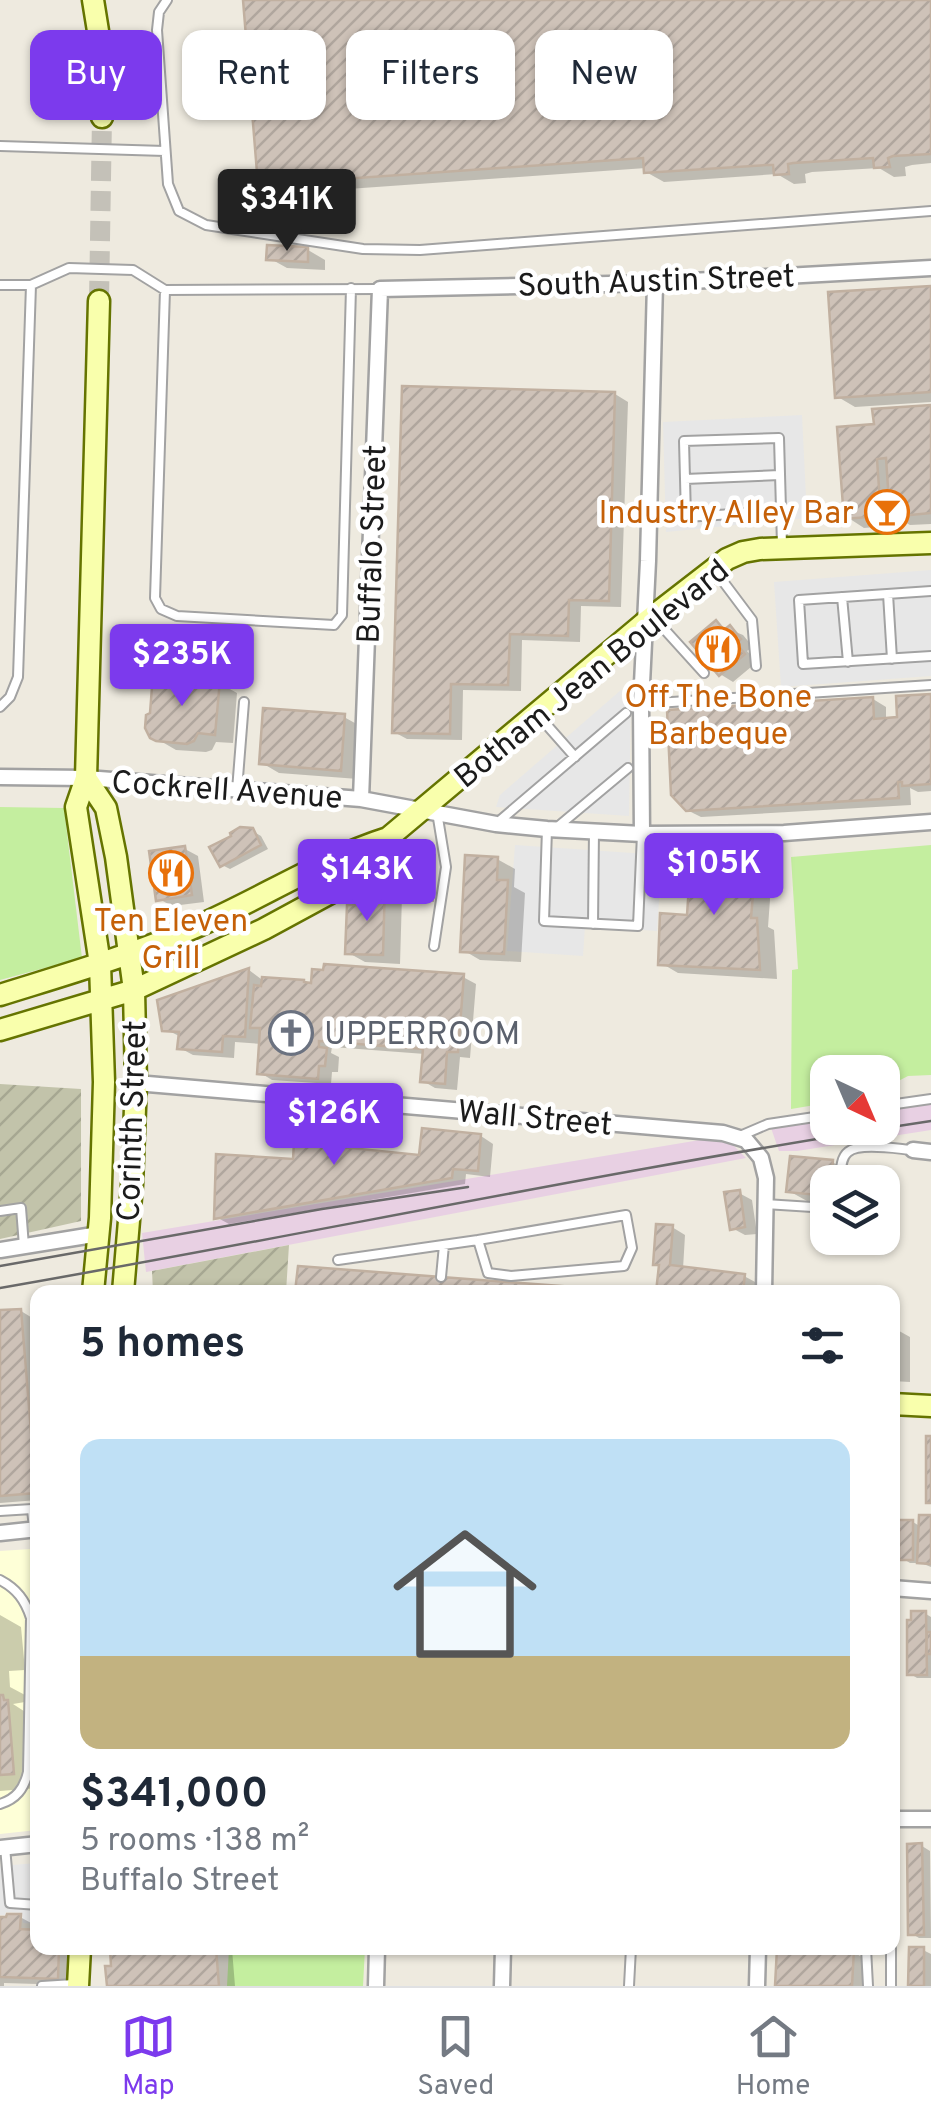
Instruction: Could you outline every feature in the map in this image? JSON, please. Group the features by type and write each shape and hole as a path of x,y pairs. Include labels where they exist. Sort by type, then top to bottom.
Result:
{"main road":[{"path":"92,0 98,30"},
{"name":"Corinth Street","path":"94,1285 104,1082 102,1000 76,807 86,778 99,301"},
{"name":"Botham Jean Boulevard","path":"0,995 130,954 196,928 351,850 388,838 430,811 712,568 743,552 931,544"},
{"name":"Corinth Street","path":"86,778 106,808 134,990 136,1082 124,1285"},
{"name":"Botham Jean Boulevard","path":"0,1030 134,990 264,930 360,877 388,838"},
{"path":"900,1404 931,1406"},
{"path":"79,1985 80,1955"}],"street":[{"name":"South Austin Street","path":"380,289 654,284 931,268"},
{"path":"642,834 641,704 648,620 654,284"},
{"name":"Buffalo Street","path":"361,799 380,289"},
{"name":"Cockrell Avenue","path":"0,777 86,778 361,799 496,824 642,834 784,833 931,822"},
{"name":"Wall Street","path":"136,1082 723,1133 738,1136 761,1158 766,1178 765,1204"},
{"path":"912,1150 931,1152"},
{"path":"764,1285 765,1204"},
{"path":"0,1250 99,1234"},
{"path":"0,1532 30,1530"},
{"path":"900,1589 931,1591"},
{"path":"900,1819 931,1819"},
{"path":"2,1847 30,1845"},
{"path":"376,1986 378,1955"},
{"path":"502,1986 503,1955"},
{"path":"757,1986 758,1955"}],"lane":[{"path":"167,0 158,12 157,30 168,184 179,211 206,225 364,249 420,250 931,211"},
{"path":"0,146 166,152"},
{"path":"0,284 30,285 69,268 133,270 165,290 380,289"},
{"path":"0,707 10,697 18,677 30,285"},
{"path":"165,290 155,598 162,609 177,616 334,625 342,615 351,288"},
{"path":"782,511 686,517 684,441 779,438 782,511 782,549"},
{"path":"685,478 780,475"},
{"path":"712,568 752,620 756,666"},
{"path":"931,591 799,600 803,664 931,656"},
{"path":"888,594 892,659"},
{"path":"842,597 848,662"},
{"path":"648,620 704,674"},
{"path":"641,704 931,685"},
{"path":"237,790 244,702"},
{"path":"496,824 626,712"},
{"path":"538,714 574,757"},
{"path":"628,768 551,829 544,921 638,926 642,834"},
{"path":"430,811 446,867 434,946"},
{"path":"594,831 594,924"},
{"path":"900,1103 931,1099"},
{"path":"738,1136 768,1124 810,1118"},
{"path":"841,1165 846,1152 854,1149 912,1150"},
{"path":"765,1204 810,1207"},
{"path":"0,1211 21,1208 24,1246"},
{"path":"338,1260 626,1215 632,1248 624,1266 511,1276 488,1273 478,1240"},
{"path":"441,1277 444,1245"},
{"path":"0,1511 30,1508"},
{"path":"0,1580 16,1590 30,1615"},
{"path":"0,1804 12,1800 26,1783 30,1741"},
{"path":"2,1847 10,1903 30,1904"},
{"path":"629,1986 631,1955"},
{"path":"866,1955 868,1986"},
{"path":"891,1955 891,1986"},
{"path":"42,1986 79,1985"}],"shaded area":[{"path":"802,415 807,518 666,532 663,422"},
{"path":"931,570 931,676 781,687 774,582"},
{"path":"621,690 631,693 629,816 496,807 500,795"},
{"path":"515,845 662,855 657,931 585,926 583,956 507,951"},
{"path":"0,1084 81,1089 81,1221 0,1239"},
{"path":"931,1102 931,1130 900,1135 900,1107"},
{"path":"810,1121 810,1145 835,1145 779,1151 771,1128"},
{"path":"724,1136 746,1158 146,1272 142,1233"},
{"path":"289,1245 286,1285 153,1285 152,1271"},
{"path":"30,1549 30,1831 0,1834 0,1551"},
{"path":"30,1864 30,1924 23,1923 22,1913 0,1915 0,1866"}],"green space":[{"path":"0,807 64,808 82,958 0,980"},
{"path":"931,845 931,1075 900,1080 900,1055 810,1055 810,1106 791,1109 792,970 798,969 791,857"},
{"path":"229,1955 365,1955 363,1986 227,1986"}],"building":[{"path":"243,0 931,0 931,154 893,156 888,158 890,167 874,168 873,158 793,163 788,164 789,174 774,175 773,165 644,173 643,158 258,185 253,120 326,120 326,30 245,30"},
{"path":"267,245 308,247 308,262 266,260"},
{"path":"931,286 931,392 835,398 828,292"},
{"path":"402,386 615,392 609,601 569,600 568,636 510,634 508,685 451,684 450,734 392,733"},
{"path":"931,405 931,513 890,517 886,458 877,459 881,516 844,519 837,427 874,424 872,409"},
{"name":"Off The Bone Barbeque","path":"716,620 724,630 730,625 741,639 736,643 745,654 719,676 690,642"},
{"path":"153,674 220,680 215,735 198,733 187,744 150,738 145,728"},
{"path":"931,694 931,784 902,786 898,782 899,798 686,811 671,795 667,710 873,697 874,719 897,717 896,696"},
{"path":"263,708 345,714 341,771 259,764"},
{"path":"240,827 253,828 261,845 220,867 209,847"},
{"name":"Ten Eleven Grill","path":"185,846 192,895 156,901 149,851"},
{"path":"428,847 426,898 399,897 401,868"},
{"path":"465,855 498,857 497,880 508,880 504,954 460,952"},
{"path":"691,856 756,859 751,918 757,918 760,970 658,965 660,913 687,915"},
{"path":"385,881 383,955 345,954 347,905 358,905 361,897"},
{"path":"324,964 464,974 458,1052 447,1052 445,1084 420,1082 423,1049 319,1041 319,1047 327,1048 325,1066 319,1066 318,1079 257,1074 260,1028 250,1028 254,985 261,986 262,977 311,983 312,969 323,970"},
{"path":"249,968 245,1037 223,1036 222,1052 177,1049 179,1032 162,1031 157,1000"},
{"path":"296,1110 343,1114 340,1147 419,1155 422,1128 481,1134 478,1171 453,1169 452,1178 214,1219 216,1154 293,1159"},
{"path":"790,1156 833,1160 833,1165 810,1165 810,1194 786,1192"},
{"path":"740,1190 745,1227 730,1230 724,1192"},
{"path":"656,1224 673,1225 670,1265 745,1274 744,1285 657,1285 659,1265 653,1265"},
{"path":"298,1266 547,1285 296,1285"},
{"path":"21,1309 30,1419 30,1494 0,1496 0,1310"},
{"path":"926,1436 931,1436 931,1503 926,1503"},
{"path":"919,1515 931,1515 931,1564 917,1563"},
{"path":"900,1520 913,1520 913,1560 900,1560"},
{"path":"911,1611 926,1611 927,1675 907,1675 907,1620 911,1620"},
{"path":"927,1632 931,1632 931,1654 926,1654"},
{"path":"0,1695 8,1700 14,1774 0,1775"},
{"path":"922,1843 924,1935 908,1935 907,1844"},
{"path":"21,1914 20,1929 30,1930 30,1955 59,1955 58,1979 0,1977 0,1917"},
{"path":"909,1947 924,1947 924,1986 908,1986"},
{"path":"110,1955 217,1955 219,1986 107,1986 105,1966 111,1966"},
{"path":"777,1955 854,1955 852,1986 775,1986"}],"tunnel":[{"path":"99,301 102,120"}],"tram line":[{"path":"0,1288 698,1159 931,1121"},
{"path":"0,1266 468,1187"}],"place":[{"name":"Industry Alley Bar","path":"887,512"},
{"name":"Off The Bone Barbeque","path":"718,649"},
{"name":"Ten Eleven Grill","path":"171,873"},
{"name":"UPPERROOM","path":"291,1033"}]}
